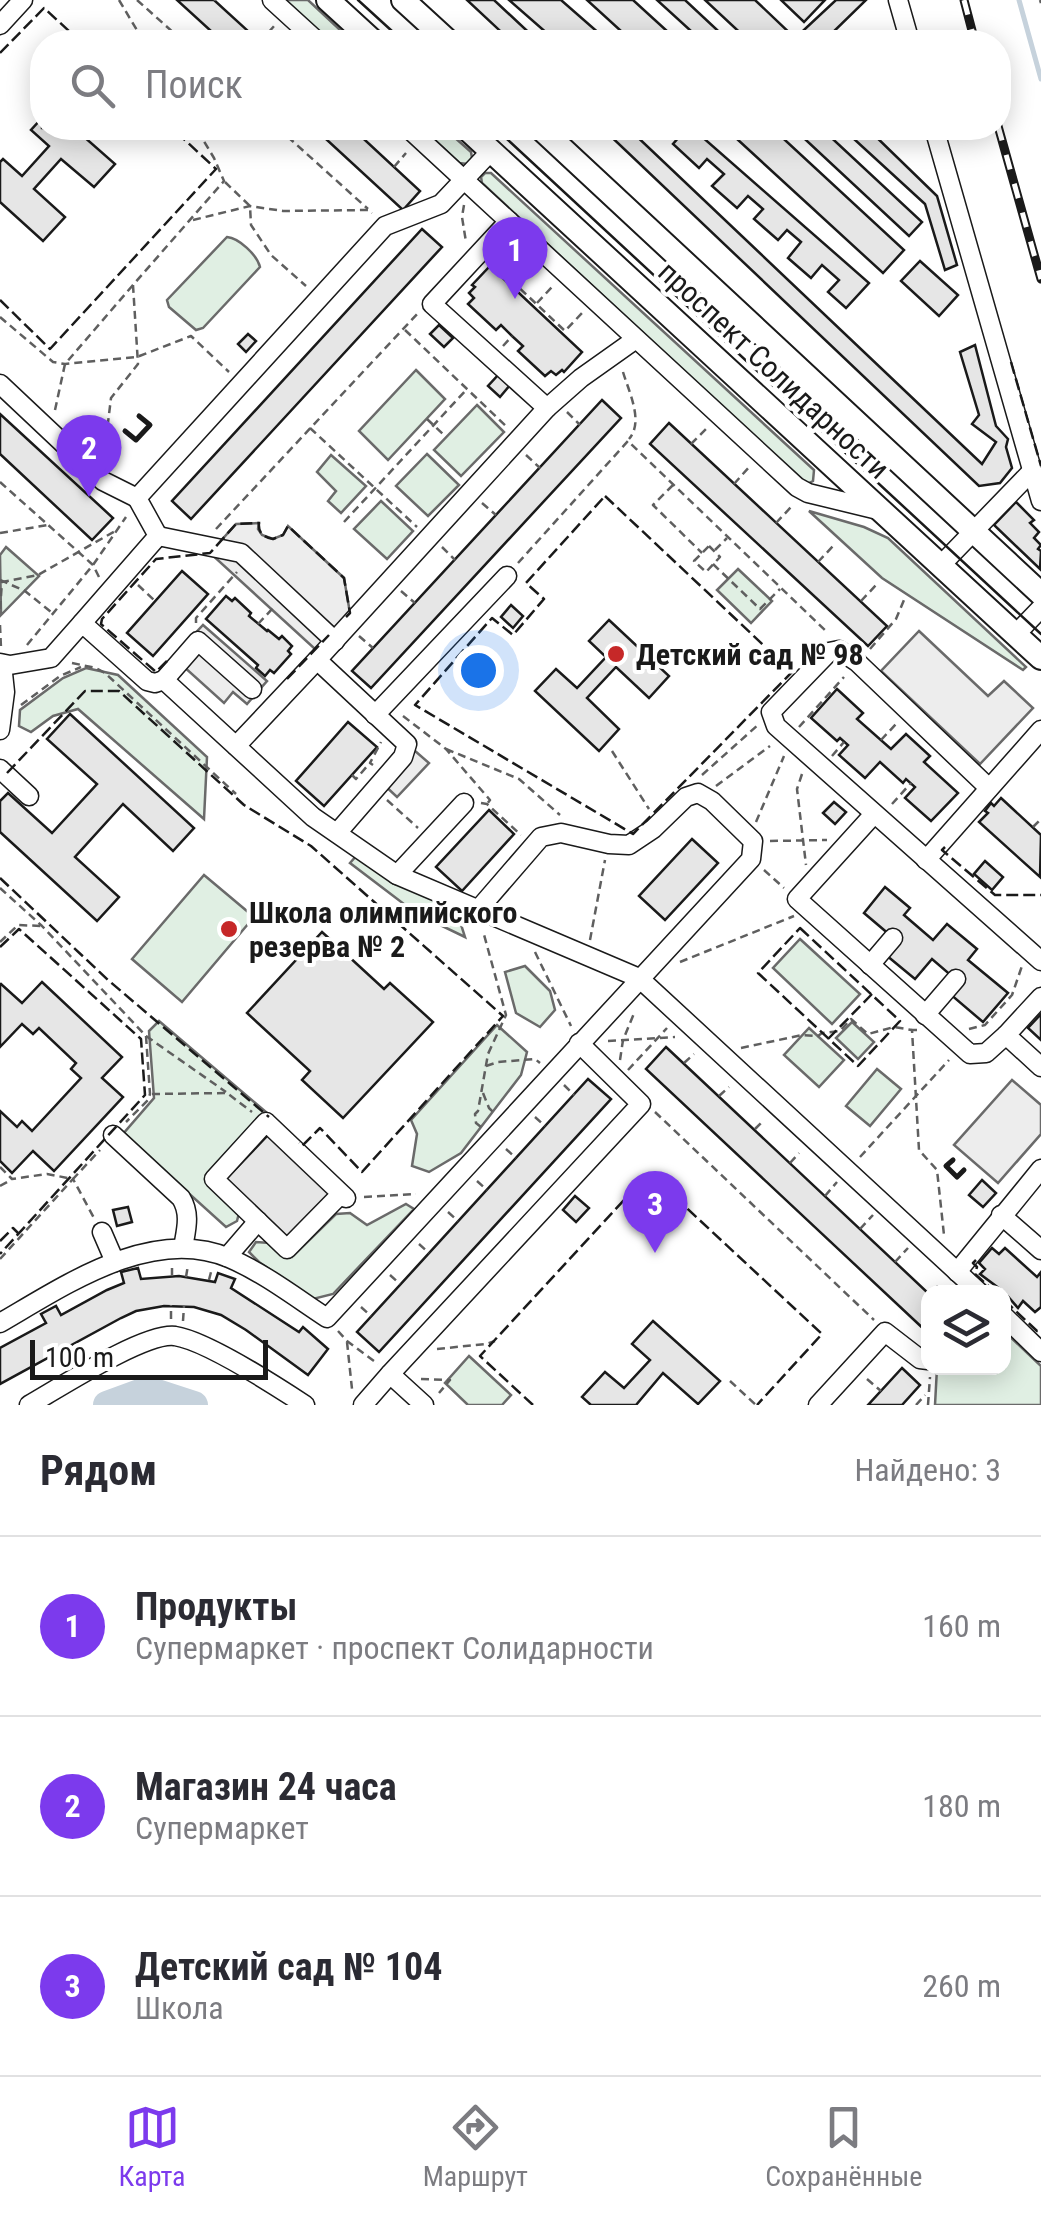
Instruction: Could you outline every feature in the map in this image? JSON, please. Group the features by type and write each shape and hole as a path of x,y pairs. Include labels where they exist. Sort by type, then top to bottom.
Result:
{"main road":[{"path":"328,0 361,30"},
{"path":"403,0 436,30"},
{"name":"проспект Солидарности","path":"479,140 1041,658"},
{"name":"проспект Солидарности","path":"553,140 1041,594"}],"street":[{"path":"0,25 23,0"},
{"path":"272,0 305,30"},
{"path":"898,0 907,30"},
{"path":"419,140 464,189 509,222 796,487 882,511"},
{"path":"937,140 1041,501"},
{"path":"137,498 385,226 441,204 464,189 491,151"},
{"path":"509,222 432,304 548,408"},
{"path":"236,746 548,408 636,340"},
{"path":"0,384 103,480 137,498 158,536"},
{"path":"940,564 1032,471"},
{"path":"158,536 241,553 334,641"},
{"path":"0,730 4,664 51,658 158,536"},
{"path":"383,715 507,576"},
{"path":"1016,634 1041,608"},
{"path":"82,623 147,681 164,680 198,642 252,689"},
{"path":"989,788 839,650 829,652 771,712 776,726 1034,955"},
{"path":"317,660 383,715 407,744 403,757 337,834"},
{"path":"164,680 313,817 397,875 642,981 971,1285"},
{"path":"926,860 1041,730"},
{"path":"0,769 28,796"},
{"path":"0,1323 84,1275 115,1262 183,1248 227,1257 273,1281 327,1318 751,859 753,841 701,787 629,845 562,833 541,837 477,911"},
{"path":"397,875 464,803"},
{"path":"877,816 805,899 870,965 970,1054 986,1053 1041,997"},
{"path":"870,965 893,938"},
{"path":"925,1015 956,979"},
{"path":"1006,1035 1041,1067"},
{"path":"357,1397 393,1376 641,1104 579,1043"},
{"path":"266,1122 344,1196 288,1248 214,1179 266,1122"},
{"path":"114,1135 181,1198 188,1218 183,1248"},
{"path":"955,1270 1041,1168"},
{"path":"1001,1214 1041,1250"},
{"path":"227,1257 258,1221"},
{"path":"102,1232 115,1262"},
{"path":"1011,1323 1041,1352"},
{"path":"818,1405 885,1332 921,1359"},
{"path":"29,1405 128,1348 171,1335 205,1346 306,1405"},
{"path":"393,1376 424,1405"}],"path":[{"path":"118,0 137,30"},
{"path":"137,0 171,30"},
{"path":"271,30 276,24"},
{"path":"203,140 224,180 250,206 251,225 271,255 320,298"},
{"path":"291,140 385,226"},
{"path":"394,166 410,148"},
{"path":"51,432 65,364 224,180"},
{"path":"464,189 462,217 469,264"},
{"path":"191,220 250,206 282,212 369,210"},
{"path":"530,260 511,280 565,331 584,310"},
{"path":"536,304 556,283"},
{"path":"106,439 111,398 138,364 134,285"},
{"path":"201,544 423,306 432,304"},
{"path":"0,317 53,362 65,364 137,357 191,336 242,383"},
{"path":"403,328 520,439"},
{"path":"507,576 635,433 636,420 618,352"},
{"path":"344,522 467,389"},
{"path":"427,418 446,437"},
{"path":"692,444 709,426"},
{"path":"310,428 429,538"},
{"path":"628,440 837,642"},
{"path":"734,484 751,465"},
{"path":"0,482 93,565 108,594"},
{"path":"674,484 653,506 702,553"},
{"path":"4,664 93,565 137,498"},
{"path":"776,523 794,504"},
{"path":"0,533 49,525"},
{"path":"1,581 38,576 118,529"},
{"path":"714,551 728,537"},
{"path":"818,562 835,544"},
{"path":"709,546 714,551 720,557 706,572 694,561 709,546"},
{"path":"199,614 248,560"},
{"path":"713,564 760,609 781,588"},
{"path":"125,573 155,601"},
{"path":"0,609 1,581"},
{"path":"1,581 26,591 52,613"},
{"path":"861,602 878,583"},
{"path":"258,624 285,594"},
{"path":"856,662 896,620 904,600"},
{"path":"0,625 4,664"},
{"path":"51,658 104,673 236,794"},
{"path":"17,707 60,676 86,666"},
{"path":"701,787 771,712"},
{"path":"881,740 908,712"},
{"path":"352,775 356,779 370,763 383,715 446,749 519,779 560,815"},
{"path":"701,787 786,734"},
{"path":"446,749 490,800 487,804"},
{"path":"612,751 652,814"},
{"path":"805,899 797,788 808,755"},
{"path":"370,763 380,783 430,840"},
{"path":"877,816 911,783"},
{"path":"464,803 487,804 521,835"},
{"path":"1033,827 1041,819"},
{"path":"586,957 608,844"},
{"path":"751,859 805,899"},
{"path":"0,888 42,926 146,1036 266,1122"},
{"path":"673,964 805,899"},
{"path":"476,1124 488,1054 506,1016 477,911"},
{"path":"0,942 18,924 42,926"},
{"path":"523,927 579,1043 658,1038"},
{"path":"946,1033 985,1026 1012,995 1034,955"},
{"path":"616,1082 642,981"},
{"path":"616,1082 679,1015"},
{"path":"720,1052 802,1034 818,1036 840,1031 852,1019 868,1034 894,1027"},
{"path":"912,1030 920,1150 936,1170 945,1240 955,1270"},
{"path":"0,1259 148,1100 146,1036"},
{"path":"825,1196 961,1046"},
{"path":"486,1066 534,1059 541,1064"},
{"path":"482,1089 489,1108 496,1114"},
{"path":"150,1094 227,1092"},
{"path":"641,1104 648,1106 885,1332"},
{"path":"0,1167 12,1179"},
{"path":"0,1186 12,1179 47,1174 72,1180 102,1232"},
{"path":"344,1196 442,1192"},
{"path":"209,1280 212,1272"},
{"path":"327,1318 347,1341 393,1376 450,1380 439,1393"},
{"path":"347,1341 357,1397"},
{"path":"412,1352 495,1341"},
{"path":"854,1366 881,1391"},
{"path":"928,1405 930,1375"},
{"path":"730,1380 756,1405"},
{"path":"916,1405 928,1392"}],"green space":[{"path":"284,0 308,0 340,30 317,30"},
{"path":"435,140 458,140 471,152 468,164 459,163"},
{"path":"485,173 491,173 814,470 813,481 803,482 482,183"},
{"path":"227,237 247,248 260,267 203,328 196,330 169,307 167,300"},
{"path":"416,370 445,399 388,460 359,431"},
{"path":"477,405 504,432 461,476 434,450"},
{"path":"427,454 459,485 428,516 396,486"},
{"path":"331,455 366,486 341,513 328,501 336,491 317,472"},
{"path":"381,501 413,531 387,559 354,529"},
{"path":"809,511 888,538 1026,667 1023,670 882,578"},
{"path":"6,547 39,576 1,615 0,555"},
{"path":"738,569 772,601 751,623 717,590"},
{"path":"86,668 118,675 207,757 204,819 78,709 53,716 31,732 19,726 20,710 63,678"},
{"path":"358,854 394,880 457,912 465,937 417,914 350,863"},
{"path":"204,875 254,917 182,1002 132,959"},
{"path":"800,939 860,994 832,1024 773,968"},
{"path":"525,966 550,991 555,1010 540,1027 516,1013 505,972"},
{"path":"159,1021 267,1113 206,1175 240,1209 237,1221 226,1227 123,1134 154,1098 149,1031"},
{"path":"852,1022 874,1042 858,1059 836,1038"},
{"path":"497,1025 527,1052 521,1075 461,1153 429,1172 412,1166 417,1134 411,1120"},
{"path":"809,1028 844,1060 819,1087 784,1055"},
{"path":"877,1069 901,1089 870,1126 846,1106"},
{"path":"406,1204 414,1209 333,1294 313,1299 249,1252 256,1242 270,1243 292,1257 336,1214 350,1213 367,1225"},
{"path":"1011,1338 1041,1366 1041,1405 935,1405 937,1375 1011,1375"},
{"path":"469,1356 511,1395 502,1405 468,1405 445,1383"}],"shaded area":[{"path":"259,523 262,535 273,539 283,535 288,526 344,578 350,613 315,649 210,553 236,524"},
{"path":"203,625 267,681 247,704 233,692 224,703 173,657"},
{"path":"919,631 988,696 1004,681 1033,708 980,764 881,671"},
{"path":"407,744 429,763 397,797 381,782"},
{"path":"1012,1080 1041,1105 1041,1134 998,1183 954,1145"}],"building":[{"path":"177,0 214,0 247,30 210,30"},
{"path":"467,0 494,0 526,30 499,30"},
{"path":"509,0 561,0 595,30 543,30"},
{"path":"587,0 633,0 666,30 620,30"},
{"path":"657,0 685,0 717,30 690,30"},
{"path":"705,0 755,0 787,30 737,30"},
{"path":"781,0 825,0 804,22"},
{"path":"836,0 866,0 835,30 804,30"},
{"path":"42,140 88,140 115,164 94,187 61,159 34,189 65,217 43,241 0,202 0,162 3,159 22,176 49,146"},
{"path":"327,140 365,140 420,191 403,210"},
{"path":"615,140 641,140 982,464 996,442 972,424 979,415 960,352 975,345 996,426 1008,439 1006,447 1012,468 1000,483 979,486"},
{"path":"676,140 706,140 869,283 846,308 828,292 839,280 822,265 811,278 788,258 801,242 787,230 778,240 754,219 763,209 748,196 737,208 712,186 724,174 707,159 699,168 673,144"},
{"path":"738,140 785,140 904,250 883,273"},
{"path":"806,140 834,140 922,222 909,236"},
{"path":"855,140 879,140 937,196 957,265 945,270 925,204"},
{"path":"422,229 442,247 191,519 172,501"},
{"path":"920,261 958,295 939,316 901,281"},
{"path":"490,266 582,352 564,372 556,375 551,371 545,376 518,351 523,346 501,325 496,330 468,304 474,298 469,293 475,287 472,285"},
{"path":"439,325 453,338 444,347 430,334"},
{"path":"248,334 256,341 246,352 238,344"},
{"path":"499,374 510,385 500,397 488,386"},
{"path":"602,400 621,418 371,688 352,671"},
{"path":"0,414 113,518 92,540 0,454"},
{"path":"669,423 887,626 868,646 650,444"},
{"path":"1016,502 1034,520 1030,523 1039,532 1034,538 1041,545 1040,569 994,525"},
{"path":"182,571 208,594 153,656 127,633"},
{"path":"226,596 232,601 235,598 251,613 249,616 292,646 288,651 291,654 274,673 270,670 265,676 256,668 258,665 206,619"},
{"path":"511,605 523,616 513,628 501,617"},
{"path":"609,620 669,676 649,698 616,667 587,698 619,729 599,751 535,691 556,669 577,688 606,657 589,641"},
{"path":"837,689 863,713 857,719 891,749 906,734 930,756 924,762 958,793 931,821 905,798 915,787 906,779 903,783 880,762 865,778 839,755 848,745 840,738 837,741 811,718"},
{"path":"70,714 194,828 173,851 123,804 75,857 119,897 97,921 0,832 0,801 8,793 52,833 97,784 47,739"},
{"path":"348,722 377,747 324,806 296,781"},
{"path":"1001,798 1041,835 1040,877 979,822 991,803 994,806"},
{"path":"834,802 846,812 835,824 823,813"},
{"path":"489,810 514,834 462,891 436,867"},
{"path":"692,839 718,863 665,920 639,896"},
{"path":"985,861 1003,877 992,890 974,874"},
{"path":"885,887 910,908 904,915 933,940 947,924 977,949 968,960 1008,993 983,1022 950,994 960,983 932,959 915,979 886,955 897,941 864,913"},
{"path":"322,932 384,989 390,983 433,1022 343,1118 302,1080 310,1071 247,1013"},
{"path":"42,982 122,1057 102,1078 123,1097 54,1171 33,1151 12,1173 0,1161 0,1111 17,1127 22,1121 32,1131 81,1078 71,1069 76,1063 39,1028 33,1034 22,1024 0,1047 0,985 22,1003"},
{"path":"1041,1014 1041,1040 1028,1028"},
{"path":"666,1047 921,1286 921,1326 646,1069"},
{"path":"588,1079 611,1099 379,1352 357,1332"},
{"path":"270,1133 332,1193 287,1239 226,1179"},
{"path":"982,1180 996,1193 983,1207 969,1195"},
{"path":"575,1196 589,1208 576,1222 563,1210"},
{"path":"128,1207 132,1222 117,1226 113,1210"},
{"path":"992,1248 999,1254 1005,1248 1037,1277 1041,1272 1041,1307 1035,1312 1023,1301 1018,1308 1011,1300 1011,1285 995,1285 980,1274 985,1269 979,1263"},
{"path":"138,1268 141,1279 179,1276 215,1282 218,1273 235,1279 231,1288 299,1332 303,1327 328,1349 308,1375 221,1315 194,1307 164,1306 121,1318 0,1384 0,1348 46,1323 41,1314 56,1306 61,1315 124,1283 121,1272"},
{"path":"653,1321 720,1381 698,1404 663,1373 636,1405 591,1405 582,1397 605,1372 624,1388 650,1360 632,1344"},
{"path":"902,1368 920,1385 902,1405 868,1405"}],"waterway":[{"path":"1019,0 1041,79"},
{"path":"107,1405 148,1390 194,1405"}],"tram line":[{"path":"358,0 391,30"},
{"path":"508,140 1041,634"}],"railway":[{"path":"964,0 972,30"},
{"path":"1002,140 1041,279"}],"fence":[{"path":"0,53 44,8 68,30"},
{"path":"0,300 50,349 216,169 185,140"},
{"path":"1011,362 1041,466"},
{"path":"605,496 792,672 633,834 415,705 492,618 513,635 544,599 526,583 605,496"},
{"path":"167,661 156,672 101,624 102,619 156,559 210,553 236,524 259,523 262,534 273,539 283,535 288,526 344,578 350,613 346,617"},
{"path":"287,679 329,635"},
{"path":"7,773 85,691 119,691 244,805 311,846 503,1016 362,1172 320,1128 302,1146 299,1143"},
{"path":"945,847 942,850 995,895 1041,895"},
{"path":"0,878 108,980 269,1117"},
{"path":"800,928 900,1021 858,1066 758,973 800,928"},
{"path":"0,947 19,929 141,1039 145,1095 0,1254"},
{"path":"828,1039 872,994"},
{"path":"533,1405 480,1356 649,1173 822,1334 757,1405"},
{"path":"0,1241 13,1228 19,1234"},
{"path":"976,1260 975,1274 987,1285"},
{"path":"1011,1307 1041,1331"}],"wall":[{"path":"125,431 136,440 150,425 139,416"},
{"path":"953,1160 946,1166 957,1177 964,1170"}],"place":[{"name":"Продукты","path":"515,299"},
{"name":"Магазин 24 часа","path":"89,497"},
{"name":"Детский сад № 98","path":"616,654"},
{"name":"Школа олимпийского резерва № 2","path":"229,929"},
{"name":"Детский сад № 104","path":"655,1253"}]}
